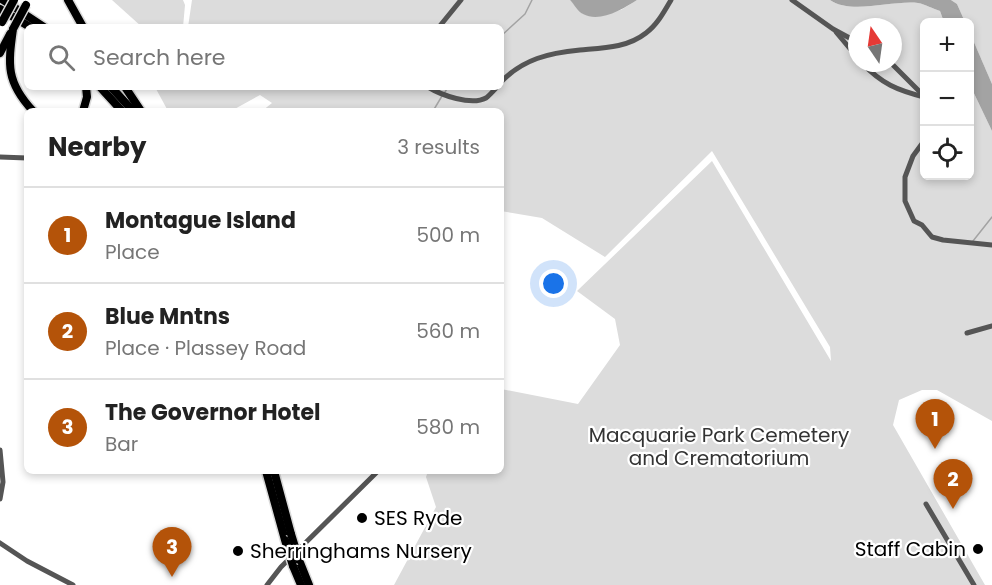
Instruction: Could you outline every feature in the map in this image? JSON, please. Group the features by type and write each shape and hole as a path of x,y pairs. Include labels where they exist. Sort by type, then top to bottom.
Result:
{"highway":[{"path":"3,0 39,24"},
{"path":"1,24 14,0"},
{"path":"68,0 81,24"},
{"path":"0,52 27,2"},
{"path":"3,11 25,24"},
{"path":"3,11 24,30"},
{"path":"13,29 9,63 10,76 17,91 31,108"},
{"path":"84,108 86,90"},
{"path":"103,90 119,108"},
{"path":"114,90 130,108"},
{"path":"126,90 139,108"},
{"path":"267,474 301,585"},
{"path":"275,474 288,537"},
{"path":"296,563 309,585"}],"street":[{"path":"442,24 462,0"},
{"path":"504,80 523,64 541,56 620,46 640,37 654,25 671,0"},
{"path":"792,0 848,37"},
{"path":"833,29 848,46"},
{"path":"871,72 888,86 920,96"},
{"path":"900,72 920,93"},
{"path":"435,90 460,99 479,100 494,90"},
{"path":"920,146 913,156 905,177 905,201 914,221 922,225 932,237 976,244 992,244"},
{"path":"0,157 24,158"},
{"path":"967,333 992,327"},
{"path":"0,450 3,482 0,499"},
{"path":"267,585 281,567 375,474"},
{"path":"926,504 974,585"},
{"path":"0,543 27,561 73,585"}],"green space":[{"path":"112,0 183,0 185,5 183,24 139,24"},
{"name":"Macquarie Park Cemetery and Crematorium","path":"192,0 570,0 583,14 621,10 637,0 830,0 839,4 860,7 918,3 940,11 943,18 920,18 920,180 974,180 974,93 992,131 992,421 937,390 922,390 899,400 893,425 985,585 394,585 436,507 427,474 504,474 504,390 578,404 620,345 615,319 577,291 712,161 831,361 830,347 712,151 605,257 542,218 504,212 504,108 266,108 272,103 260,95 236,108 166,108 157,90 504,90 504,24 188,24"},
{"path":"951,0 992,0 992,84 974,42 974,18 963,18 957,4"}],"shaded area":[{"path":"570,0 637,0 611,14 597,17 581,13"},
{"path":"830,0 951,0 957,4 963,18 943,18 940,11 918,3 860,7 839,4"},
{"path":"974,42 992,84 992,131 974,93"}],"waterway":[{"path":"504,33 525,14 532,0"},
{"path":"435,108 442,96"},
{"path":"973,241 992,217"}],"place":[{"name":"Montague Island","path":"935,449"},
{"name":"Blue Mntns","path":"953,509"},
{"name":"SES Ryde","path":"362,518"},
{"name":"Staff Cabin","path":"978,549"},
{"name":"Sherringhams Nursery","path":"238,551"},
{"name":"The Governor Hotel","path":"172,577"}]}
